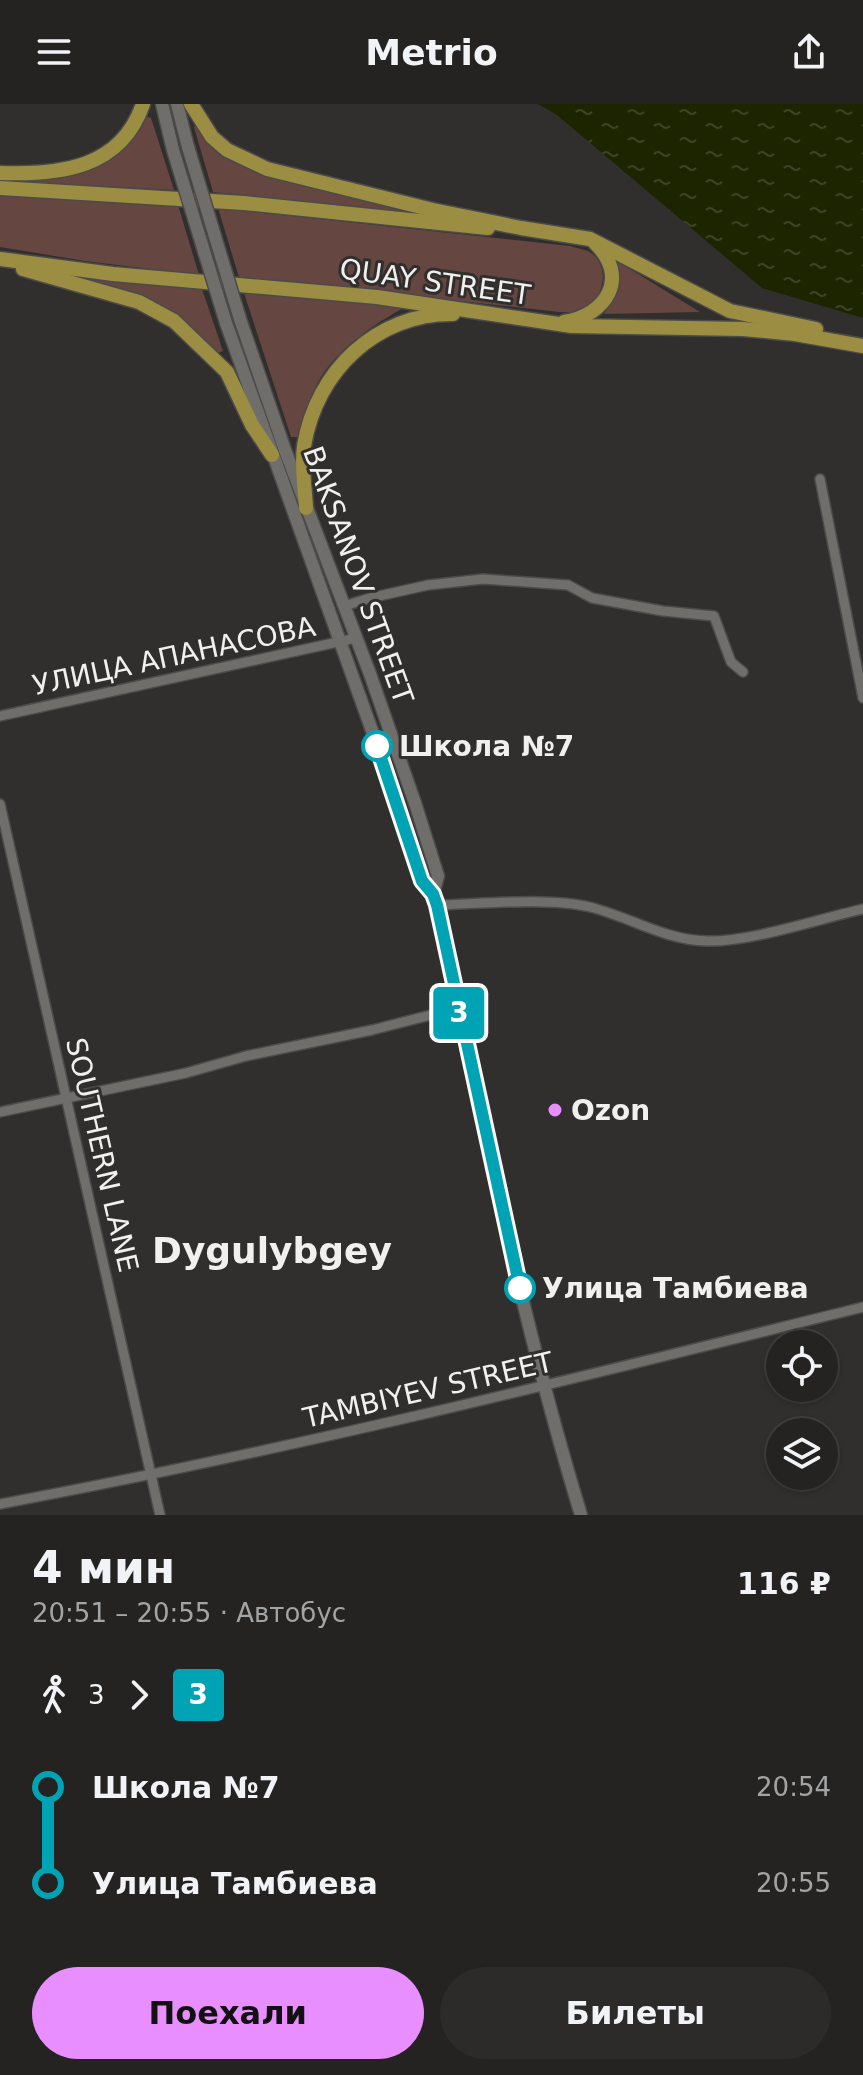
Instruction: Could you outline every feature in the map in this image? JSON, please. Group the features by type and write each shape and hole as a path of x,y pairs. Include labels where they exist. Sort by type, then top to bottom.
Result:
{"main road":[{"path":"0,173 63,170 99,158 126,136 143,104"},
{"name":"BAKSANOV STREET","path":"162,104 226,323 399,806 422,881 435,900"},
{"name":"BAKSANOV STREET","path":"177,104 240,319 415,803 438,876 435,900 515,1270 581,1515"},
{"path":"191,104 212,137 227,150 267,169 389,200 590,239 730,311 863,339"},
{"path":"0,188 244,203 471,227 521,228"},
{"path":"552,324 595,311 610,293 612,281 607,259 590,239"},
{"path":"0,260 139,302 174,321 227,372 252,425 272,455"},
{"name":"QUAY STREET","path":"0,260 113,274 392,298 552,324 593,328 671,326 743,329 863,346"},
{"path":"306,508 303,460 307,435 326,387 349,357 374,336 412,317 428,314 496,314"}],"street":[{"path":"820,479 863,698"},
{"name":"УЛИЦА АПАНАСОВА","path":"344,606 428,585 483,579 568,585 592,598 663,611 714,616 731,662 743,672"},
{"name":"УЛИЦА АПАНАСОВА","path":"0,716 356,638"},
{"name":"SOUTHERN LANE","path":"0,804 160,1515"},
{"path":"435,900 590,907 665,935 707,941 742,937 863,909"},
{"path":"0,1112 186,1073 246,1056 372,1030 458,1008"},
{"name":"TAMBIYEV STREET","path":"0,1504 151,1476 544,1386 863,1307"}],"shaded area":[{"path":"144,116 151,118 174,190 0,181 0,178 69,175"},
{"path":"197,125 224,154 433,215 213,192 194,127"},
{"path":"0,195 178,205 199,275 0,247"},
{"path":"218,208 570,246 588,251 596,257 601,265 602,283 588,307 567,312 239,277"},
{"path":"615,261 700,312 604,314 616,294"},
{"path":"65,275 202,289 223,351 218,353 166,308 131,293"},
{"path":"244,293 407,306 369,329 334,360 314,390 299,437 291,437"}],"water":[{"path":"538,104 863,104 863,318 762,288 557,115"}],"bus line":[{"name":"3","path":"377,746 422,881 433,894 437,905 520,1288"}],"place":[{"name":"Школа №7","path":"377,746"},
{"name":"Ozon","path":"555,1110"},
{"name":"Улица Тамбиева","path":"520,1288"}],"district":[{"name":"Dygulybgey","path":"272,1250"}]}
